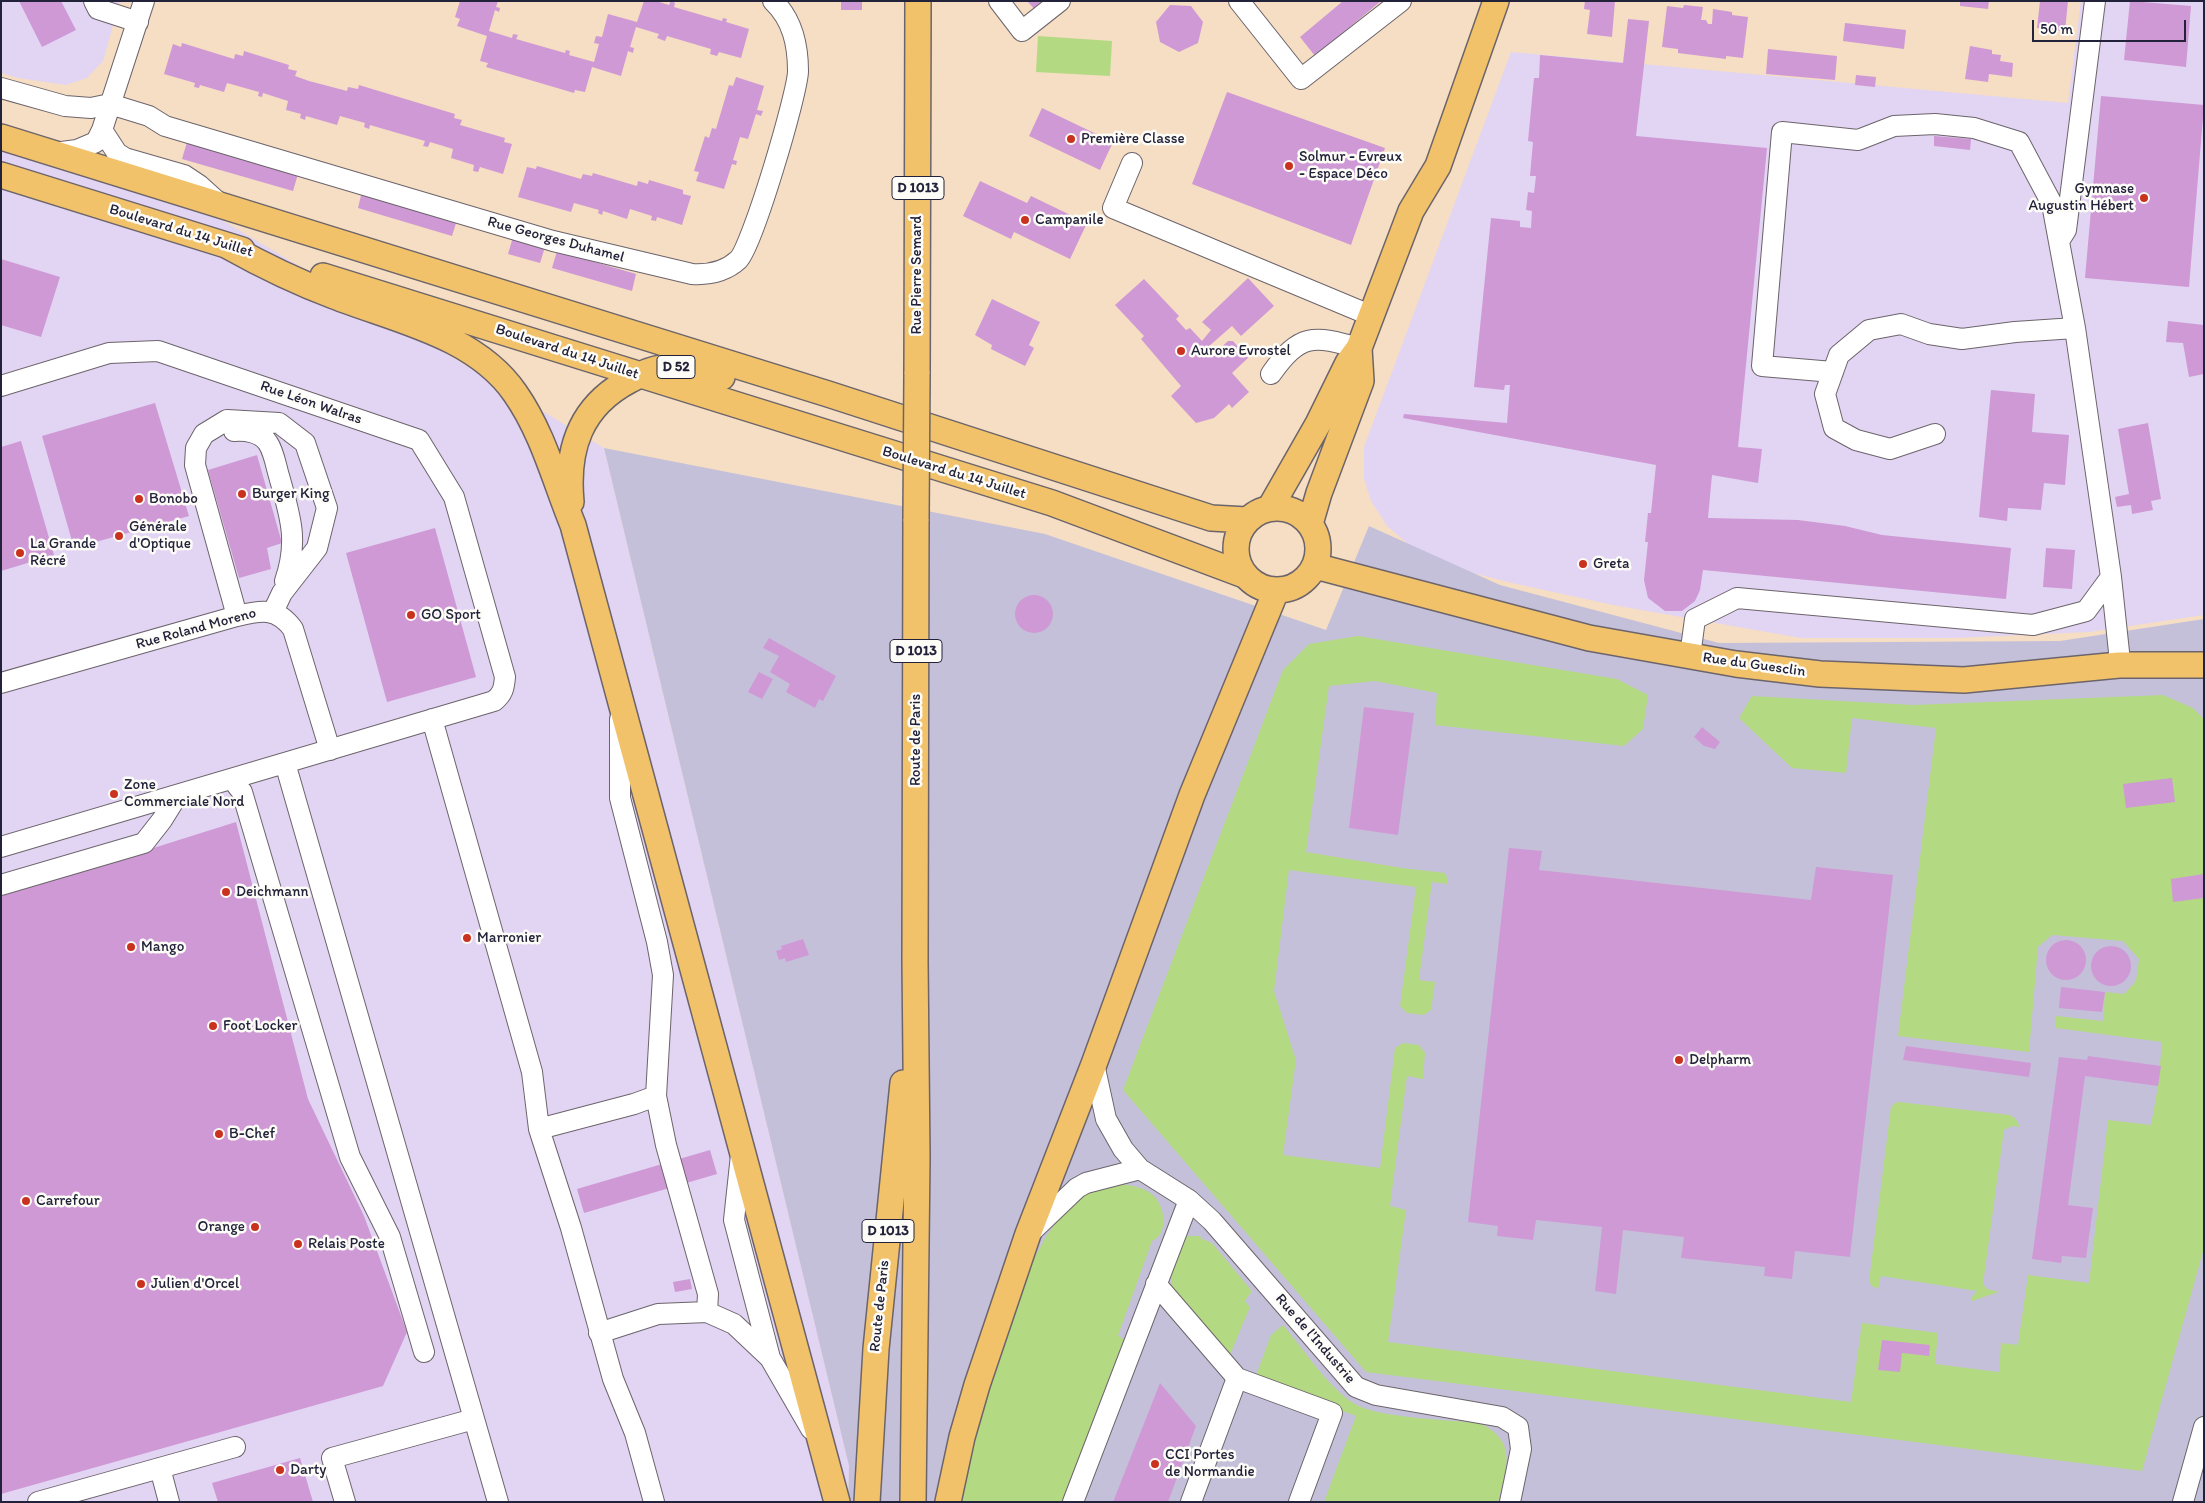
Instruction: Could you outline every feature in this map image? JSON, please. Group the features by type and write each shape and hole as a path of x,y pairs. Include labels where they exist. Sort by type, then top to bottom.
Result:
{"main road":[{"name":"Rue Pierre Semard","path":"916,518 918,1"},
{"path":"1270,508 1318,424 1348,363 1359,348 1411,211 1438,166 1496,1"},
{"path":"1,137 50,154 887,412 1211,518 1247,520"},
{"name":"Boulevard du 14 Juillet","path":"1,175 1052,503 1244,575"},
{"path":"228,246 273,271 334,296 431,331 467,350 495,371 515,392 531,420 544,447 573,525 837,1502"},
{"path":"1310,524 1319,493 1361,381 1359,348"},
{"name":"D 52","path":"573,525 570,464 575,439 590,411 614,388 638,375 661,368 677,367 708,372 839,412 887,412"},
{"path":"1270,508 1293,510 1310,524 1318,544 1315,566 1299,584 1288,589 1276,591 1264,589 1244,575 1238,565 1236,553 1240,530 1247,520 1258,512 1270,508"},
{"name":"Route de Paris","path":"913,1502 917,1158 915,961 916,518"},
{"name":"Rue du Guesclin","path":"1315,566 1588,638 1720,662 1820,674 1964,680 2119,665 2204,665"},
{"path":"948,1502 962,1437 1028,1234 1094,1064 1192,795 1276,591"},
{"name":"Route de Paris","path":"868,1502 876,1349 915,961"}],"street":[{"path":"94,1 98,9 138,22"},
{"path":"50,154 77,150 96,142 102,130 144,1"},
{"name":"Rue Georges Duhamel","path":"110,104 149,116 165,126 553,241 692,274 709,275 727,268 740,258 754,229 797,86 797,50 793,29 773,1"},
{"path":"999,1 1022,31 1060,1"},
{"path":"1239,1 1301,79 1401,1"},
{"path":"2059,242 2066,230 2095,1"},
{"path":"1,88 65,106 92,108 110,104"},
{"path":"1833,372 1762,366 1782,132 1858,140 1894,126 1935,124 1974,128 2019,142 2052,204 2075,328 2111,577 2119,665"},
{"path":"102,130 117,153 125,158 184,175 199,184 221,206"},
{"path":"1132,162 1113,208 1372,316"},
{"path":"1935,434 1890,449 1856,440 1834,428 1824,394 1839,355 1869,330 1901,324 1929,334 1962,339 2015,332 2075,328"},
{"path":"1271,374 1284,355 1296,345 1314,339 1330,340 1359,348"},
{"name":"Rue Léon Walras","path":"1,386 108,352 158,351 419,440 454,497 505,677 501,696 494,701 432,719"},
{"path":"279,423 301,400"},
{"path":"237,616 195,465 196,448 204,434 227,420 279,423 306,443 327,508 317,548 282,593"},
{"path":"219,549 220,530 200,469 201,451 213,438 226,432 242,430 257,434 268,443 274,459 293,536 293,557 282,593 273,612"},
{"path":"1690,656 1694,619 1737,598 2033,625 2086,611 2111,577"},
{"name":"Rue Roland Moreno","path":"1,683 237,616 260,610 273,612 288,622 293,629 330,750"},
{"path":"620,696 620,798 657,942 663,975 656,1096 666,1145 708,1294 708,1312"},
{"path":"1,847 432,719 532,1072 539,1129 573,1236 613,1379 635,1434 654,1502"},
{"path":"285,763 498,1502"},
{"path":"232,779 242,792 350,1157 390,1237 424,1352"},
{"path":"1,885 144,843 162,820 177,796"},
{"name":"Rue de l'Industrie","path":"1094,1064 1106,1119 1122,1149 1140,1169 1190,1200 1212,1221 1356,1387 1376,1395 1502,1417 1518,1427 1520,1450 1510,1502"},
{"path":"539,1129 634,1104 656,1096"},
{"path":"742,1148 734,1220 770,1358 824,1451"},
{"path":"1028,1234 1077,1188 1086,1183 1140,1169"},
{"path":"1073,1502 1190,1200"},
{"path":"1156,1284 1237,1378 1332,1413 1299,1502"},
{"path":"599,1333 658,1314 708,1312 734,1324 770,1358"},
{"path":"1191,1502 1237,1378"},
{"path":"345,1502 332,1458 474,1418"},
{"path":"2183,1502 2204,1427"},
{"path":"38,1502 235,1447"},
{"path":"160,1468 169,1502"}],"shaded area":[{"path":"1,1 120,1 103,61 87,78 66,85 18,78 1,73"},
{"path":"2081,1 2204,1 2204,615 2089,632 1956,638 1801,638 1613,605 1457,569 1414,549 1387,526 1371,501 1364,479 1364,447 1511,52 2068,103"},
{"path":"1,131 138,170 604,448 849,1466 848,1502 1,1502"},
{"path":"604,448 1045,534 1326,630 1369,526 1500,585 1719,643 2060,641 2204,619 2204,1502 848,1502 849,1466"}],"green space":[{"path":"1038,36 1112,41 1110,76 1036,72"},
{"path":"1358,636 1617,679 1648,695 1643,729 1624,746 1435,725 1437,693 1375,681 1329,686 1306,852 1445,873 1448,879 1448,884 1432,882 1419,980 1435,982 1431,1010 1424,1015 1407,1013 1400,1006 1416,887 1289,870 1274,991 1296,1060 1283,1155 1380,1168 1395,1048 1403,1043 1419,1045 1425,1053 1423,1079 1407,1076 1390,1206 1406,1210 1388,1342 1851,1402 1862,1323 1938,1333 1935,1364 1999,1372 2001,1343 2018,1345 2028,1275 2089,1283 2108,1120 2151,1125 2158,1086 2162,1042 2056,1028 2056,1016 2103,1021 2105,992 2124,994 2136,981 2139,959 2123,941 2052,935 2038,947 2029,1052 1898,1036 1936,728 1852,718 1846,773 1792,768 1739,718 1752,696 1913,705 2163,695 2193,708 2204,719 2204,1248 2142,1471 1366,1372 1123,1090 1283,670 1309,644"},
{"path":"1899,1102 2010,1115 2018,1123 2020,1127 2012,1126 2004,1130 1983,1284 1987,1289 1999,1292 1972,1301 1971,1298 1977,1291 1881,1276 1878,1289 1872,1286 1869,1281 1891,1107"},
{"path":"1121,1184 1134,1186 1154,1196 1163,1213 1163,1227 1161,1233 1152,1241 1118,1336 1124,1339 1062,1502 955,1502 969,1442 1031,1264 1047,1235 1061,1216 1083,1193"},
{"path":"1188,1236 1201,1236 1200,1238 1212,1243 1252,1291 1245,1301 1250,1307 1230,1355 1173,1290 1174,1261 1180,1246"},
{"path":"1283,1325 1326,1379 1355,1404 1366,1409 1396,1415 1479,1423 1491,1430 1500,1438 1505,1447 1506,1456 1506,1467 1498,1502 1324,1502 1356,1416 1255,1378 1271,1335"}],"building":[{"path":"19,1 61,1 76,30 42,47"},
{"path":"460,1 498,1 496,7 500,8 499,12 495,10 489,31 512,38 513,34 518,35 516,39 565,53 566,50 570,51 569,55 594,62 599,44 594,43 596,36 602,37 608,14 637,22 644,1 656,1 669,5 671,1 675,3 674,7 722,21 723,18 727,19 726,22 749,29 741,58 719,52 717,56 710,54 711,49 667,36 665,41 657,38 659,34 636,27 630,47 634,48 633,53 628,51 621,76 592,67 585,92 575,90 574,93 486,67 488,63 480,61 487,36 457,26 460,19 455,17"},
{"path":"841,1 862,1 862,10 841,10"},
{"path":"1027,1 1050,1 1037,12"},
{"path":"1343,1 1381,1 1315,56 1300,37"},
{"path":"1585,1 1615,1 1612,37 1587,34 1590,10 1584,9"},
{"path":"1960,1 1989,1 1988,9 1960,6"},
{"path":"2040,1 2068,1 2065,31 2037,28"},
{"path":"2130,1 2191,6 2186,67 2124,60"},
{"path":"1170,5 1191,6 1203,22 1198,43 1179,52 1160,42 1156,22"},
{"path":"1684,5 1703,7 1701,20 1706,20 1708,24 1712,24 1713,9 1732,12 1732,15 1748,17 1743,58 1726,56 1726,59 1678,53 1678,49 1662,47 1667,6 1683,8"},
{"path":"1628,19 1649,21 1636,136 1767,148 1738,447 1762,449 1758,483 1712,475 1708,518 1798,520 1845,526 1882,535 2011,548 2006,599 1703,570 1700,590 1695,601 1682,611 1665,611 1648,598 1644,580 1648,542 1645,542 1648,513 1651,513 1656,465 1403,418 1404,414 1507,423 1510,385 1505,385 1504,390 1474,387 1491,218 1520,221 1520,227 1531,228 1532,211 1526,210 1528,192 1534,193 1536,176 1530,176 1533,142 1528,141 1534,78 1539,78 1540,55 1623,63"},
{"path":"1845,23 1906,30 1904,49 1843,41"},
{"path":"182,43 234,59 235,54 243,56 244,51 289,65 288,69 297,71 295,76 309,81 347,91 348,87 358,89 359,85 455,114 454,118 462,120 460,125 505,138 504,142 512,144 503,174 480,167 478,172 473,171 474,165 451,158 453,149 430,142 428,147 423,146 425,141 370,125 369,129 364,127 365,123 340,116 337,125 306,116 305,120 300,118 301,114 286,110 288,101 263,93 262,97 258,96 259,92 227,83 224,92 200,85 199,88 194,87 195,83 164,74 173,44 181,47"},
{"path":"1970,46 1992,50 1992,54 2001,55 2000,61 2013,63 2012,77 1989,74 1988,82 1965,79"},
{"path":"1768,49 1837,56 1835,80 1766,74"},
{"path":"1856,75 1876,77 1875,87 1855,85"},
{"path":"736,77 764,86 757,110 763,111 761,116 756,114 748,139 740,137 733,160 737,161 736,165 732,164 724,189 696,181 699,172 694,171 705,136 709,138 712,128 716,129 729,85 733,86"},
{"name":"Solmur - Evreux - Espace Déco","path":"1227,92 1385,148 1351,245 1192,184"},
{"name":"Gymnase Augustin Hébert","path":"2101,96 2204,105 2189,287 2085,278"},
{"name":"Première Classe","path":"1042,108 1113,142 1100,170 1029,136"},
{"path":"1934,136 1971,139 1970,150 1934,146"},
{"path":"187,142 298,174 293,191 182,159"},
{"path":"537,166 581,179 583,174 592,176 593,173 637,186 638,181 648,184 649,180 683,190 683,194 691,196 682,225 657,217 656,221 651,220 652,216 630,209 627,219 603,211 602,215 598,213 599,210 574,203 571,212 518,197 527,167 536,169"},
{"name":"Campanile","path":"980,181 1027,203 1031,196 1087,223 1070,259 1014,232 1011,239 963,216"},
{"path":"362,191 457,220 452,236 358,208"},
{"path":"513,237 545,247 540,263 508,254"},
{"path":"557,251 636,274 632,291 552,268"},
{"path":"1,259 60,277 41,337 1,325"},
{"name":"Aurore Evrostel","path":"1248,278 1274,306 1241,336 1232,326 1208,347 1214,354 1228,341 1233,341 1248,358 1232,373 1249,392 1232,408 1229,404 1214,418 1196,423 1171,396 1181,386 1141,339 1144,336 1115,305 1144,279 1179,316 1176,319 1186,330 1190,328 1202,341 1211,330 1202,322"},
{"path":"992,299 1040,322 1029,345 1034,348 1025,366 991,349 992,345 975,335"},
{"path":"2168,321 2204,325 2204,374 2189,377 2183,343 2166,342"},
{"path":"1991,390 2035,394 2032,432 2069,435 2065,485 2044,483 2041,510 2008,508 2007,521 1979,517"},
{"path":"155,403 189,516 74,548 42,436"},
{"path":"2148,423 2161,499 2151,501 2153,510 2132,514 2131,505 2117,507 2115,497 2129,494 2118,429"},
{"path":"21,441 54,555 1,571 1,447"},
{"name":"Burger King","path":"257,455 282,543 267,548 271,569 239,578 208,470"},
{"name":"GO Sport","path":"435,528 476,677 387,702 346,553"},
{"path":"2046,548 2075,550 2072,589 2043,587"},
{"path":"1034,595 1041,596 1047,601 1052,607 1052,621 1047,627 1041,632 1034,633 1027,632 1021,627 1016,621 1015,614 1016,607 1021,601 1027,596"},
{"path":"769,638 836,676 823,701 819,699 815,708 786,692 790,684 770,672 779,656 763,648"},
{"path":"759,672 773,679 762,699 748,692"},
{"path":"1364,707 1414,713 1398,835 1349,828"},
{"path":"1702,727 1720,742 1715,749 1704,746 1694,737"},
{"path":"2172,778 2175,802 2126,808 2123,784"},
{"path":"236,822 308,1099 364,1216 407,1332 383,1386 1,1494 1,896"},
{"name":"Delpharm","path":"1509,848 1542,851 1539,870 1811,900 1816,867 1893,875 1850,1257 1795,1251 1792,1279 1764,1276 1765,1267 1681,1258 1684,1237 1623,1230 1616,1294 1595,1291 1602,1227 1536,1220 1533,1240 1497,1236 1498,1226 1468,1222"},
{"path":"2204,874 2204,898 2173,902 2171,879"},
{"path":"803,939 809,955 786,962 785,958 779,960 776,951 782,949 781,946"},
{"path":"2070,940 2077,943 2083,949 2086,960 2085,968 2077,977 2070,980 2062,980 2055,977 2047,968 2046,956 2049,949 2058,941"},
{"path":"2115,946 2122,949 2128,955 2131,966 2130,974 2122,983 2115,986 2107,986 2100,983 2092,974 2091,962 2094,955 2103,947"},
{"path":"2061,987 2105,992 2102,1012 2059,1008"},
{"path":"1906,1046 2031,1063 2029,1077 1903,1060"},
{"path":"2088,1056 2161,1066 2158,1086 2085,1076 2068,1205 2093,1208 2086,1258 2062,1256 2061,1263 2032,1259 2059,1057 2087,1060"},
{"path":"710,1150 717,1174 584,1213 577,1189"},
{"path":"690,1279 692,1289 675,1292 673,1282"},
{"path":"1882,1340 1930,1345 1929,1356 1902,1353 1900,1372 1878,1370"},
{"name":"CCI Portes de Normandie","path":"1160,1383 1196,1426 1168,1502 1113,1502"},
{"name":"Darty","path":"300,1458 313,1502 218,1502 212,1483"}],"place":[{"name":"Première Classe","path":"1071,139"},
{"name":"Solmur - Evreux - Espace Déco","path":"1289,166"},
{"name":"Gymnase Augustin Hébert","path":"2144,198"},
{"name":"Campanile","path":"1025,220"},
{"name":"Aurore Evrostel","path":"1181,351"},
{"name":"Burger King","path":"242,494"},
{"name":"Bonobo","path":"139,499"},
{"name":"Générale d'Optique","path":"119,536"},
{"name":"La Grande Récré","path":"20,553"},
{"name":"Greta","path":"1583,564"},
{"name":"GO Sport","path":"411,615"},
{"name":"Zone Commerciale Nord","path":"114,794"},
{"name":"Deichmann","path":"226,892"},
{"name":"Marronier","path":"467,938"},
{"name":"Mango","path":"131,947"},
{"name":"Foot Locker","path":"213,1026"},
{"name":"Delpharm","path":"1679,1060"},
{"name":"B-Chef","path":"219,1134"},
{"name":"Carrefour","path":"26,1201"},
{"name":"Orange","path":"255,1227"},
{"name":"Relais Poste","path":"298,1244"},
{"name":"Julien d'Orcel","path":"141,1284"},
{"name":"CCI Portes de Normandie","path":"1155,1464"},
{"name":"Darty","path":"280,1470"}]}
